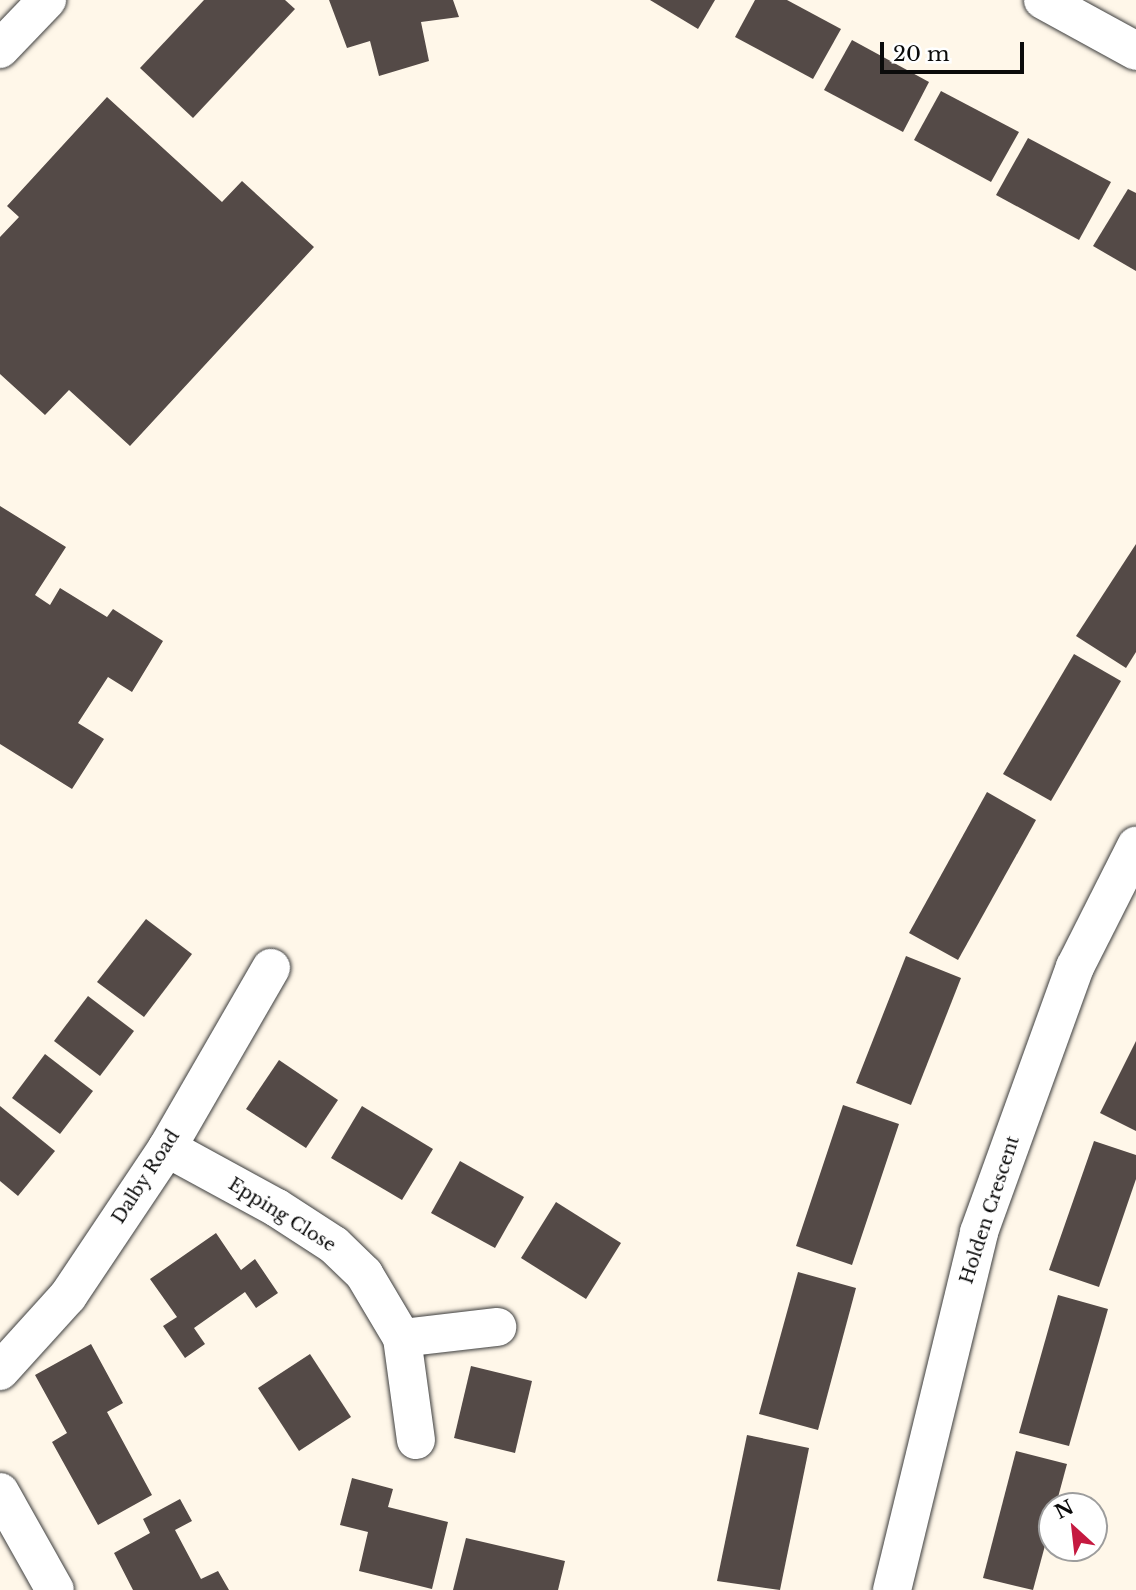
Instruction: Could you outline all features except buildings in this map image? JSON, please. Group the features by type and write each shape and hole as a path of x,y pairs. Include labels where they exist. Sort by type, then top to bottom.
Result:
{"street":[{"path":"0,49 47,0"},
{"path":"1043,0 1136,51"},
{"name":"Holden Crescent","path":"892,1590 979,1232 1075,967 1136,846"},
{"name":"Dalby Road","path":"0,1371 68,1296 167,1148 271,968"},
{"name":"Epping Close","path":"167,1148 334,1244 363,1274 402,1338 416,1440"},
{"path":"402,1338 497,1327"},
{"path":"0,1492 55,1590"}]}
